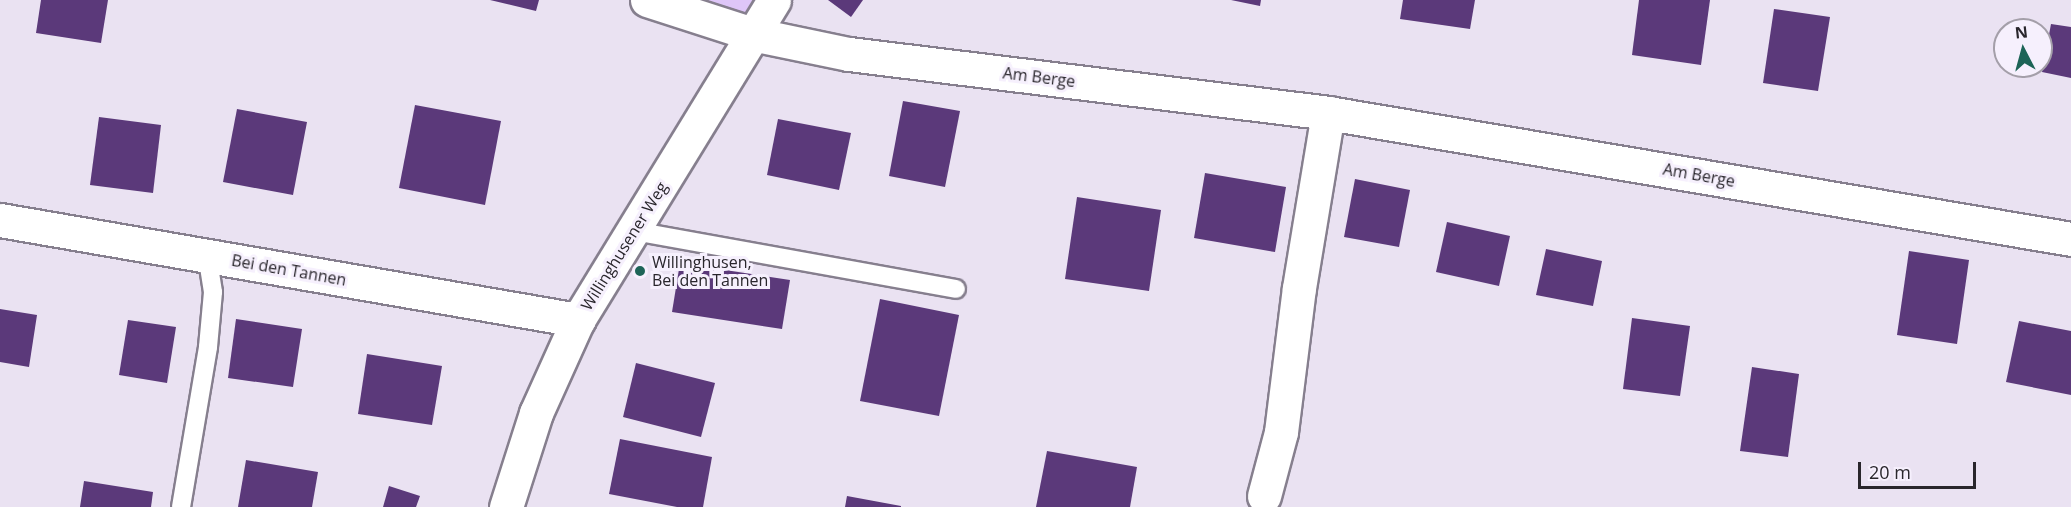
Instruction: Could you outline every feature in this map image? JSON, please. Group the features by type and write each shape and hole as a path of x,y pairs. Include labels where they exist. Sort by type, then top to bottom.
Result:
{"street":[{"name":"Am Berge","path":"647,0 752,34 849,54 1328,113 2071,239"},
{"name":"Willinghusener Weg","path":"506,507 536,413 578,320 774,0"},
{"path":"1264,496 1281,432 1299,288 1328,113"},
{"name":"Bei den Tannen","path":"0,220 578,320"}],"lane":[{"path":"634,231 956,289"},
{"path":"182,507 208,348 213,292 207,256"}],"shaded area":[{"path":"647,0 756,0 737,28"}],"building":[{"path":"41,0 108,0 101,43 36,33"},
{"path":"490,0 539,0 536,11"},
{"path":"828,0 863,0 851,17"},
{"path":"1231,0 1261,0 1260,6"},
{"path":"1403,0 1475,0 1470,29 1400,19"},
{"path":"1639,0 1710,0 1701,65 1632,55"},
{"path":"1774,9 1830,17 1818,91 1763,83"},
{"path":"2053,24 2071,27 2071,78 2053,74"},
{"path":"903,101 960,111 945,187 889,176"},
{"path":"415,105 501,121 485,205 399,188"},
{"path":"237,109 307,122 293,195 223,182"},
{"path":"99,117 161,125 153,193 90,185"},
{"path":"778,119 851,133 839,190 767,175"},
{"path":"1205,173 1286,187 1275,252 1194,238"},
{"path":"1355,179 1410,190 1399,247 1344,237"},
{"path":"1077,197 1161,210 1149,291 1065,279"},
{"path":"1447,222 1510,236 1499,286 1436,272"},
{"path":"1546,249 1602,261 1593,306 1536,295"},
{"path":"1909,251 1969,260 1957,344 1897,335"},
{"path":"680,263 790,280 782,329 672,312"},
{"path":"880,299 959,315 939,416 860,401"},
{"path":"0,309 37,315 29,367 0,362"},
{"path":"1632,318 1690,326 1680,396 1623,389"},
{"path":"236,319 302,329 293,387 228,378"},
{"path":"128,320 176,327 167,383 119,375"},
{"path":"2019,321 2071,331 2071,395 2006,382"},
{"path":"367,354 442,366 432,425 358,414"},
{"path":"636,363 715,383 701,437 623,417"},
{"path":"1752,367 1799,374 1788,457 1740,451"},
{"path":"620,439 712,457 703,507 677,507 609,494"},
{"path":"1047,451 1137,467 1130,507 1036,507"},
{"path":"246,460 318,472 312,507 238,507"},
{"path":"84,481 153,492 151,507 80,507"},
{"path":"389,486 420,496 416,507 383,507"},
{"path":"847,496 901,506 901,507 845,507"}],"place":[{"name":"Willinghusen, Bei den Tannen","path":"640,271"}]}
